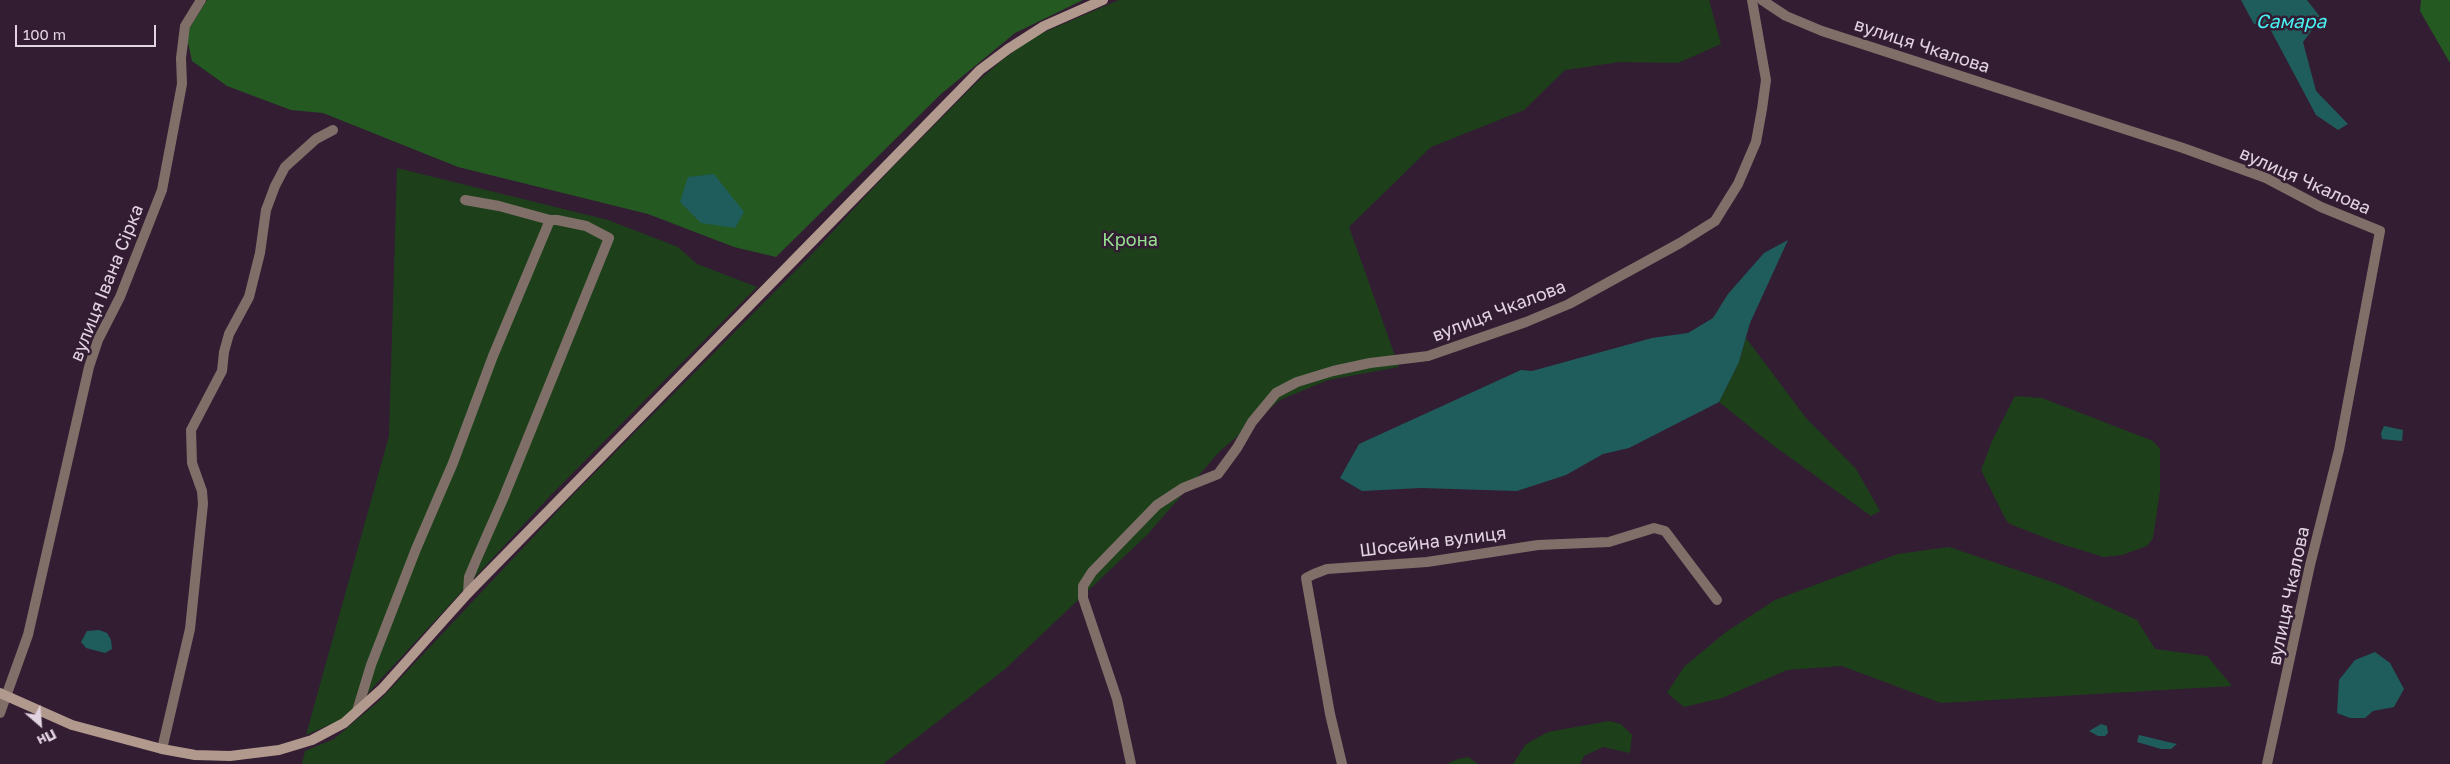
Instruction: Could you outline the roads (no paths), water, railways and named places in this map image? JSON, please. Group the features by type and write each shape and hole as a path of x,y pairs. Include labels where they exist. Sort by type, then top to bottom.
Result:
{"street":[{"name":"вулиця Івана Сірка","path":"0,713 3,694 28,635 89,367 101,334 120,297 162,190 182,84 181,58 185,26 201,0"},
{"path":"3,694 72,725 162,749 234,760 312,740 344,723 382,689 468,594 980,70 1044,26 1103,0"},
{"name":"вулиця Чкалова","path":"1131,764 1117,699 1083,598 1083,586 1092,572 1157,505 1183,488 1218,474 1237,448 1252,422 1276,393 1297,382 1333,371 1370,363 1428,356 1526,322 1569,304 1680,243 1714,222 1742,176 1756,142 1762,109 1766,80 1752,0"},
{"name":"вулиця Чкалова","path":"1762,0 1786,16 1822,31 2183,148 2266,178 2322,208 2380,231 2339,450 2310,565 2268,764"},
{"path":"162,749 190,629 203,504 202,491 192,463 191,430 222,371 224,352 229,334 249,297 260,253 266,210 275,186 285,167 316,139 334,130"},
{"path":"465,200 499,206 550,220 586,226 609,238 601,261 578,310 503,499 476,558 469,577 468,594"},
{"path":"357,712 371,665 416,549 453,463 493,356 550,220"},
{"name":"Шосейна вулиця","path":"1342,764 1330,714 1306,578 1314,574 1327,569 1427,562 1538,545 1609,542 1654,528 1665,531 1717,600"}],"water":[{"name":"Самара","path":"2241,0 2307,0 2321,18 2303,42 2316,91 2348,124 2338,130 2316,115 2268,25 2254,24"},
{"path":"714,174 744,212 735,228 701,223 680,202 688,177"},
{"path":"1788,240 1750,323 1739,362 1719,402 1629,448 1603,454 1566,475 1517,491 1421,488 1362,491 1340,478 1359,444 1521,370 1532,371 1652,338 1688,333 1713,318 1728,294 1764,253"},
{"path":"2384,426 2403,430 2402,441 2382,439 2381,433"},
{"path":"99,630 107,633 111,640 112,649 105,653 86,648 81,642 87,631"},
{"path":"2375,652 2390,663 2404,689 2394,707 2373,711 2365,718 2350,718 2337,713 2339,680 2355,660"},
{"path":"2101,724 2107,726 2108,733 2105,736 2098,736 2089,731"},
{"path":"2139,735 2177,744 2171,749 2161,749 2137,742"}],"park label":[{"name":"Крона","path":"1130,240"}]}
